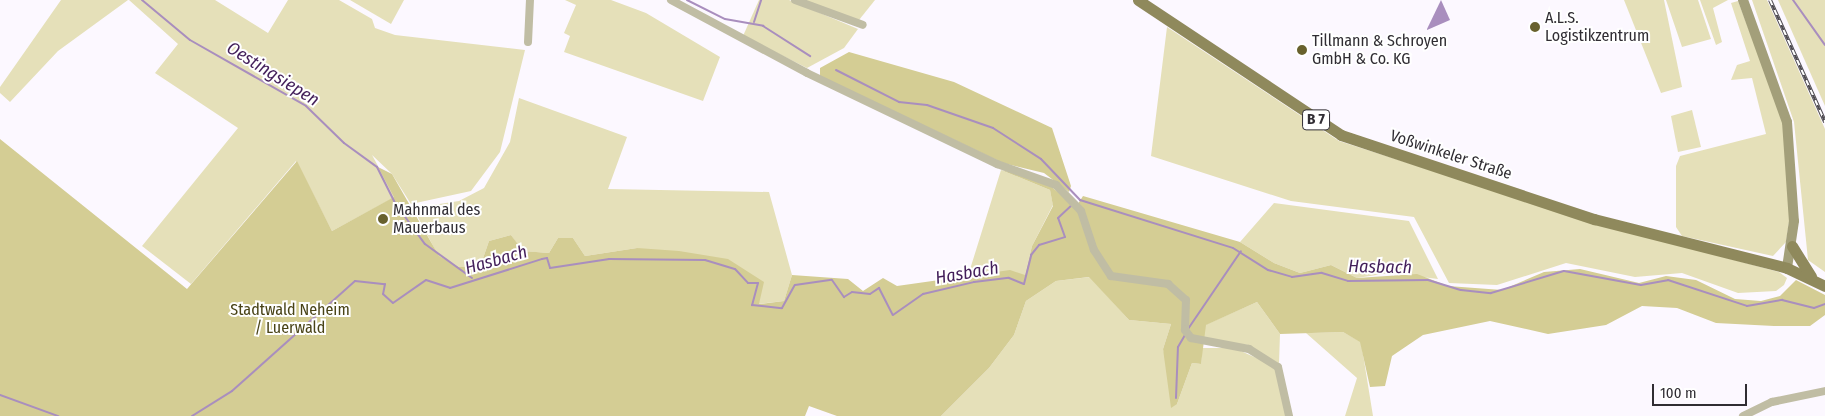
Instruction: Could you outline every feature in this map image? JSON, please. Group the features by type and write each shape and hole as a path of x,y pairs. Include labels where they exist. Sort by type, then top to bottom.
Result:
{"main road":[{"name":"Voßwinkeler Straße","path":"1138,0 1341,135 1594,219 1787,268"},
{"path":"1743,0 1787,122 1792,246 1787,268"},
{"path":"1792,246 1812,279"},
{"name":"B 7","path":"1787,268 1825,286"}],"street":[{"path":"528,42 530,0"},
{"path":"671,0 807,73 997,164 1041,177 1072,199 1078,206 1098,260 1117,279 1157,280 1180,291 1186,300 1185,330 1194,341 1241,346 1273,362 1283,375 1289,416"},
{"path":"795,0 863,25"},
{"path":"1743,416 1772,402 1825,391"}],"shaded area":[{"path":"61,0 128,0 58,51 10,102 0,93 0,87"},
{"path":"129,0 215,0 268,33 288,0 339,0 372,19 375,28 395,35 525,50 500,152 471,191 411,204 392,174 372,155 395,197 332,231 296,161 191,284 142,246 238,128 155,73 178,44"},
{"path":"350,0 404,0 391,24"},
{"path":"565,0 611,0 646,13 720,57 703,101 564,52 570,36 564,33 576,5"},
{"path":"759,0 789,0 858,29 844,48 807,68 743,36"},
{"path":"803,0 875,0 859,20"},
{"path":"1441,0 1450,20 1427,30 1427,29"},
{"path":"1624,0 1664,0 1682,87 1661,93"},
{"path":"1666,0 1698,0 1711,39 1682,47"},
{"path":"1700,0 1728,0 1713,8 1722,42 1716,45"},
{"path":"1752,0 1767,0 1825,129 1825,272 1808,260 1794,122"},
{"path":"1778,0 1825,0 1825,106"},
{"path":"1738,1 1783,120 1791,209 1786,242 1773,256 1682,236 1676,227 1676,166 1680,156 1766,134 1752,78 1731,80 1737,65 1750,61 1731,3"},
{"path":"1167,27 1339,141 1597,223 1779,272 1787,278 1784,285 1776,291 1738,293 1682,273 1635,277 1566,263 1497,285 1449,283 1414,217 1291,201 1151,156"},
{"path":"519,98 627,137 608,189 769,192 792,275 784,301 758,304 637,248 585,256 573,238 558,238 549,253 522,251 511,235 489,241 480,267 459,267 439,257 413,208 459,201 484,188 510,142"},
{"path":"1692,110 1701,147 1678,152 1671,116"},
{"path":"1001,170 1050,190 1053,205 1032,246 1025,275 967,279"},
{"path":"1274,203 1409,221 1438,279 1389,273 1357,278 1331,265 1300,273 1274,263 1240,242"},
{"path":"1090,277 1129,320 1171,324 1163,349 1177,404 1192,363 1201,364 1202,348 1234,348 1270,364 1281,376 1287,416 941,416 989,368 1014,335 1026,301 1056,281"},
{"path":"1257,302 1280,334 1279,364 1248,345 1203,341 1205,325"},
{"path":"1343,332 1361,342 1373,416 1345,416 1357,378 1306,333"}],"green space":[{"path":"849,52 954,82 1052,128 1071,186 1069,192 1044,173 1003,163 820,76 820,68"},
{"name":"Stadtwald Neheim / Luerwald","path":"0,139 187,289 297,161 332,231 394,197 378,167 392,174 439,256 459,267 480,267 489,241 511,235 523,251 549,253 558,238 573,238 585,256 637,248 679,251 728,259 764,282 759,304 784,301 792,275 848,279 863,291 883,278 897,286 1010,270 1025,275 1032,246 1053,206 1050,190 1001,170 1042,179 1076,207 1083,196 1240,242 1274,263 1300,273 1331,265 1357,278 1417,274 1448,286 1502,290 1544,272 1580,269 1639,283 1666,276 1696,280 1735,299 1761,301 1780,296 1796,280 1825,295 1825,315 1810,326 1774,326 1716,323 1677,308 1642,306 1606,325 1548,334 1490,321 1423,335 1392,356 1385,386 1370,387 1360,342 1343,332 1280,334 1257,302 1206,325 1201,364 1192,363 1177,404 1171,408 1163,349 1171,324 1129,320 1089,277 1056,281 1026,301 1014,335 989,368 941,416 837,416 809,406 805,416 0,416"}],"waterway":[{"name":"Oestingsiepen","path":"142,0 190,40 306,106 344,143 377,167 396,205"},
{"path":"687,0 725,19 763,26 810,56"},
{"path":"754,22 761,0"},
{"name":"Hasbach","path":"1793,0 1825,45"},
{"name":"Hasbach","path":"836,70 899,102 927,105 993,128 1041,159 1080,200 1233,248 1268,270 1292,277 1322,273 1348,281 1428,280 1461,290 1491,293 1564,271 1641,285 1668,280 1747,306 1782,300 1814,308 1825,304"},
{"name":"Hasbach","path":"192,416 232,391 355,281 385,284 383,294 393,303 426,280 450,288 547,258 550,268 609,259 705,260 735,269 748,283 758,283 752,305 782,308 795,285 832,280 844,297 852,292 870,294 879,288 893,315 923,294 974,282 1009,278 1024,284 1031,255 1039,245 1065,237 1058,218 1072,205"},
{"path":"403,214 425,244 472,278"},
{"path":"1188,329 1241,251"},
{"path":"1176,398 1178,347 1185,335"},
{"path":"0,395 58,416"}],"railway":[{"path":"1770,0 1825,122"}],"place":[{"name":"A.L.S. Logistikzentrum","path":"1535,27"},
{"name":"Tillmann & Schroyen GmbH & Co. KG","path":"1302,50"},
{"name":"Mahnmal des Mauerbaus","path":"383,219"}]}
